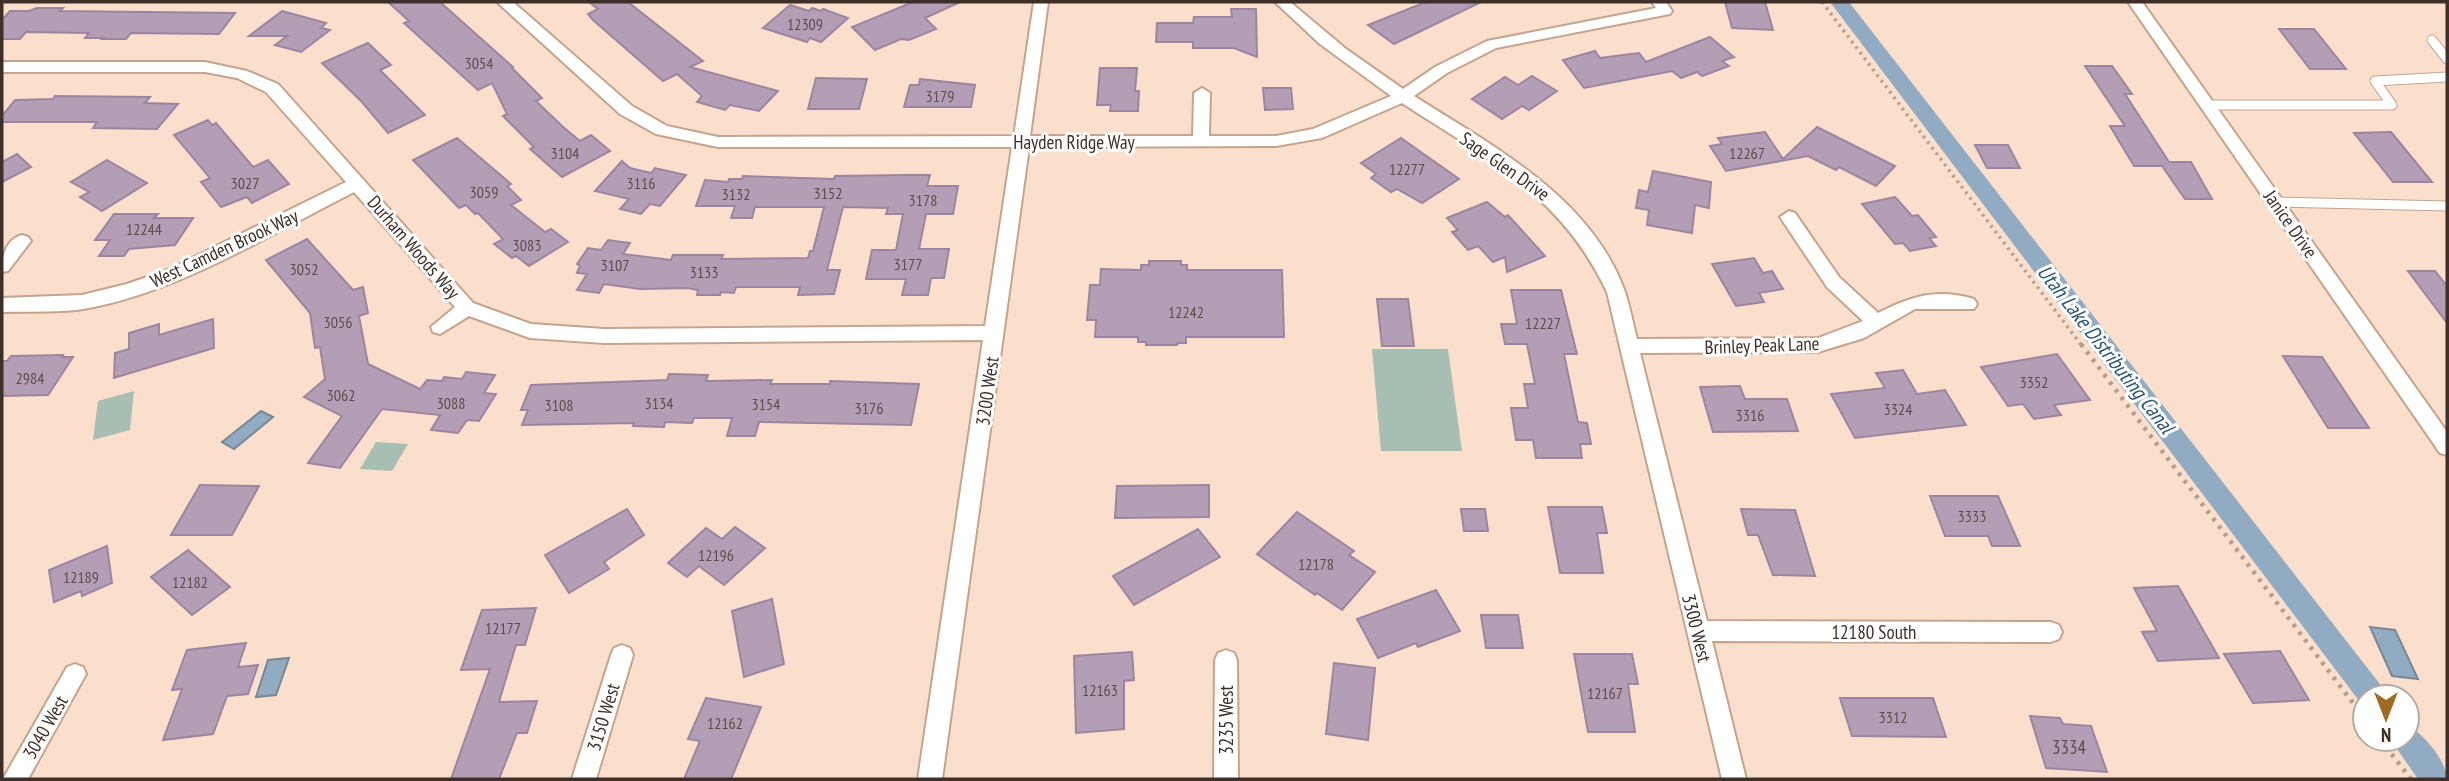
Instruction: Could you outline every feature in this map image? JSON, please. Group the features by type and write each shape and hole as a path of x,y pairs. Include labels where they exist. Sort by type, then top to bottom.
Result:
{"street":[{"name":"Hayden Ridge Way","path":"504,2 626,110 662,130 718,142 1276,141 1316,134 1402,97 1441,70 1492,44 1662,6"},
{"name":"3200 West","path":"930,779 1041,2"},
{"name":"Sage Glen Drive","path":"1282,2 1304,24 1402,97 1513,166 1570,216 1589,240 1609,274 1661,476"},
{"name":"Janice Drive","path":"2134,2 2447,447"},
{"name":"Durham Woods Way","path":"2,67 205,67 240,74 272,88 467,308 530,331 604,336 995,333"},
{"path":"1201,141 1202,93"},
{"name":"West Camden Brook Way","path":"2,305 82,302 130,290 176,274 358,183"},
{"path":"1789,217 1833,282 1876,323"},
{"path":"2,266 22,241"},
{"name":"Brinley Peak Lane","path":"1629,346 1801,347 1839,340 1912,303 1939,301 1968,304"},
{"path":"440,327 467,308"},
{"name":"3300 West","path":"1661,476 1734,779"},
{"name":"12180 South","path":"1698,632 2050,632"},
{"name":"3150 West","path":"584,779 622,655"},
{"name":"3235 West","path":"1226,660 1226,779"},
{"name":"3040 West","path":"15,779 75,674"}],"lane":[{"path":"2432,40 2447,59"},
{"path":"2207,105 2392,104 2375,81 2447,77"},
{"path":"2276,202 2447,206"}],"path":[{"path":"1822,2 2351,701"},
{"path":"2391,753 2411,779"}],"green space":[{"path":"1372,349 1448,349 1462,451 1381,451"},
{"path":"134,391 130,430 93,440 98,401"},
{"path":"376,442 408,444 392,471 360,469"}],"water":[{"path":"261,411 273,417 234,449 222,442"},
{"path":"2370,627 2395,630 2418,679 2392,676"},
{"path":"289,658 276,695 256,697 268,660"}],"building":[{"path":"388,2 440,2 513,67 542,98 536,101 562,126 580,141 591,135 610,151 562,177 530,149 534,147 503,116 507,114 492,83 478,90 404,23 409,21"},
{"path":"589,2 628,2 703,61 690,67 778,91 759,111 730,105 725,110 697,102 702,96 677,74 663,81 593,20 588,14 598,9"},
{"path":"913,2 960,2 925,18 936,29 875,50 852,27"},
{"path":"1426,2 1481,2 1394,44 1368,25"},
{"path":"1725,2 1765,2 1773,30 1732,28"},
{"path":"790,5 809,11 812,8 821,11 823,9 848,18 821,42 810,38 807,42 763,28"},
{"path":"63,8 60,11 235,13 219,34 131,33 126,39 102,39 85,38 89,33 26,32 20,39 2,39 2,20 10,11"},
{"path":"1231,9 1256,9 1257,57 1234,48 1193,48 1193,42 1156,42 1157,23 1193,23 1194,17 1232,17"},
{"path":"282,11 326,23 321,28 330,30 301,52 275,45 287,36 249,36"},
{"path":"2279,29 2314,29 2346,69 2310,69"},
{"path":"1710,37 1734,57 1722,61 1729,66 1702,76 1697,72 1681,78 1672,71 1584,88 1563,60 1595,51 1600,58 1639,53 1646,62"},
{"path":"368,43 391,65 380,70 425,115 388,133 362,102 322,63"},
{"path":"2085,66 2112,66 2132,94 2125,94 2169,162 2191,162 2212,199 2185,199 2162,166 2134,166 2110,126 2125,126"},
{"path":"1100,68 1137,68 1135,91 1139,91 1138,111 1110,111 1111,105 1097,105"},
{"path":"1532,76 1557,91 1529,110 1522,106 1502,119 1472,99 1505,77 1518,85"},
{"path":"816,78 867,79 859,109 808,109"},
{"path":"920,79 975,85 971,107 904,107 910,85 919,85"},
{"path":"1263,88 1291,88 1293,109 1265,110"},
{"path":"55,96 150,97 145,103 178,104 157,129 93,128 97,122 2,122 2,116 15,100 53,99"},
{"path":"208,120 212,125 216,123 253,167 268,160 289,184 252,203 247,197 221,207 201,182 210,178 174,135"},
{"path":"1817,127 1895,166 1876,186 1839,167 1836,170 1808,156 1726,171 1710,146 1722,144 1718,138 1765,132 1783,159"},
{"path":"2391,132 2432,182 2393,182 2354,133"},
{"path":"457,138 511,184 507,186 521,200 511,205 545,232 551,229 568,242 529,266 516,256 512,258 494,244 503,239 478,213 475,214 466,205 459,208 413,160"},
{"path":"1401,138 1459,179 1422,203 1397,189 1391,192 1371,178 1376,174 1361,163"},
{"path":"1975,145 2008,145 2020,168 1987,168"},
{"path":"17,154 31,167 2,182 2,162"},
{"path":"107,160 147,183 102,211 80,197 89,192 71,182"},
{"path":"622,161 630,168 651,173 655,168 686,175 660,206 650,204 641,214 620,209 629,199 595,191"},
{"path":"1653,171 1711,182 1709,208 1695,205 1692,233 1647,225 1649,210 1636,208 1639,190 1648,192"},
{"path":"930,175 927,186 958,186 953,214 926,214 919,249 949,249 944,278 931,278 928,295 902,295 906,279 866,279 872,250 896,250 903,214 886,214 888,208 843,207 827,270 840,270 834,294 798,295 800,287 736,287 734,293 721,292 720,295 697,295 698,290 687,288 640,289 604,284 599,293 577,290 587,274 577,273 580,266 577,264 588,248 601,250 608,240 630,243 623,254 671,260 673,255 723,255 721,259 808,258 810,251 813,251 824,207 755,207 752,218 731,218 735,206 696,206 705,180 728,182 729,179 742,179 743,176 834,179 835,176"},
{"path":"1895,197 1912,216 1918,215 1936,237 1929,238 1936,246 1910,251 1903,243 1895,244 1862,204"},
{"path":"1487,202 1505,217 1508,215 1545,256 1507,272 1505,257 1493,262 1478,246 1468,250 1452,232 1458,230 1447,218"},
{"path":"114,214 158,214 154,218 193,218 175,245 129,249 124,256 99,256 110,240 95,240"},
{"path":"307,239 353,290 363,287 368,313 359,316 368,364 420,389 427,380 442,381 444,377 462,379 466,372 495,375 484,393 496,394 479,421 467,420 458,433 431,430 440,415 382,409 340,468 308,463 342,416 304,397 325,379 320,347 315,348 310,313 266,260"},
{"path":"1754,258 1763,273 1772,271 1783,289 1759,293 1764,302 1736,306 1712,264"},
{"path":"1149,261 1181,261 1181,265 1187,265 1187,270 1282,270 1284,337 1186,337 1186,343 1177,345 1146,345 1146,342 1138,342 1138,337 1095,337 1096,320 1087,320 1090,285 1100,285 1101,269 1141,270 1141,265 1149,265"},
{"path":"2408,271 2435,271 2447,286 2447,323"},
{"path":"1511,290 1561,290 1577,354 1564,354 1578,422 1587,423 1591,444 1580,444 1582,458 1536,458 1533,440 1516,440 1511,408 1528,408 1524,384 1535,384 1527,344 1505,344 1501,324 1517,324"},
{"path":"1377,299 1408,299 1414,346 1382,346"},
{"path":"213,319 214,348 114,378 115,353 129,349 129,333 159,324 159,335"},
{"path":"2057,354 2090,400 2054,405 2061,415 2034,419 2023,404 2008,406 1981,367"},
{"path":"63,355 62,357 73,357 48,395 2,396 2,361 7,361 11,356"},
{"path":"2283,356 2322,357 2369,428 2328,428"},
{"path":"1903,370 1917,394 1945,390 1966,425 1855,438 1831,394 1885,388 1876,373"},
{"path":"669,374 708,375 706,381 772,380 770,384 830,384 830,381 919,384 911,425 759,422 755,436 727,436 732,418 694,418 692,423 665,422 664,427 633,426 634,423 522,425 528,410 521,410 531,385 667,380"},
{"path":"1740,386 1745,399 1787,399 1798,431 1713,432 1700,387"},
{"path":"200,485 259,486 232,535 171,535"},
{"path":"1209,485 1209,517 1115,518 1117,486"},
{"path":"1930,496 1998,496 2020,546 1992,546 1988,536 1945,536"},
{"path":"1548,507 1602,507 1607,533 1597,533 1603,573 1560,573"},
{"path":"627,509 644,535 604,562 609,569 569,593 545,555"},
{"path":"1461,509 1485,509 1488,531 1464,531"},
{"path":"1741,509 1795,510 1815,576 1773,575 1758,535 1748,535"},
{"path":"1297,512 1354,551 1349,555 1375,572 1342,610 1317,593 1315,595 1257,554"},
{"path":"735,527 765,548 724,585 699,566 687,577 668,563 706,528 722,539"},
{"path":"1198,529 1220,557 1134,605 1113,576"},
{"path":"107,546 112,583 82,596 81,591 54,602 49,570"},
{"path":"188,550 230,587 192,615 151,577"},
{"path":"2178,586 2219,658 2158,661 2142,632 2157,631 2134,588"},
{"path":"1436,590 1460,631 1418,647 1416,643 1378,658 1357,619"},
{"path":"772,599 784,664 744,677 732,611"},
{"path":"536,608 525,645 516,645 499,702 537,701 527,733 517,733 499,779 451,779 490,669 461,670 482,610"},
{"path":"1481,615 1518,615 1523,648 1486,648"},
{"path":"246,643 238,667 258,665 248,694 227,696 213,734 163,740 182,689 172,690 187,650"},
{"path":"2280,651 2309,700 2253,703 2224,654"},
{"path":"1132,652 1134,680 1124,681 1124,729 1076,733 1074,656"},
{"path":"1574,654 1632,654 1638,684 1628,684 1635,732 1588,732"},
{"path":"1334,663 1375,668 1368,740 1326,734"},
{"path":"706,698 761,707 731,779 684,779 700,741 688,739"},
{"path":"1840,698 1933,698 1946,737 1852,736"},
{"path":"2030,716 2060,718 2063,724 2091,726 2107,772 2046,768"}],"waterway":[{"name":"Utah Lake Distributing Canal","path":"1839,2 2362,683"},
{"name":"Utah Lake Distributing Canal","path":"2416,753 2436,779"}]}
